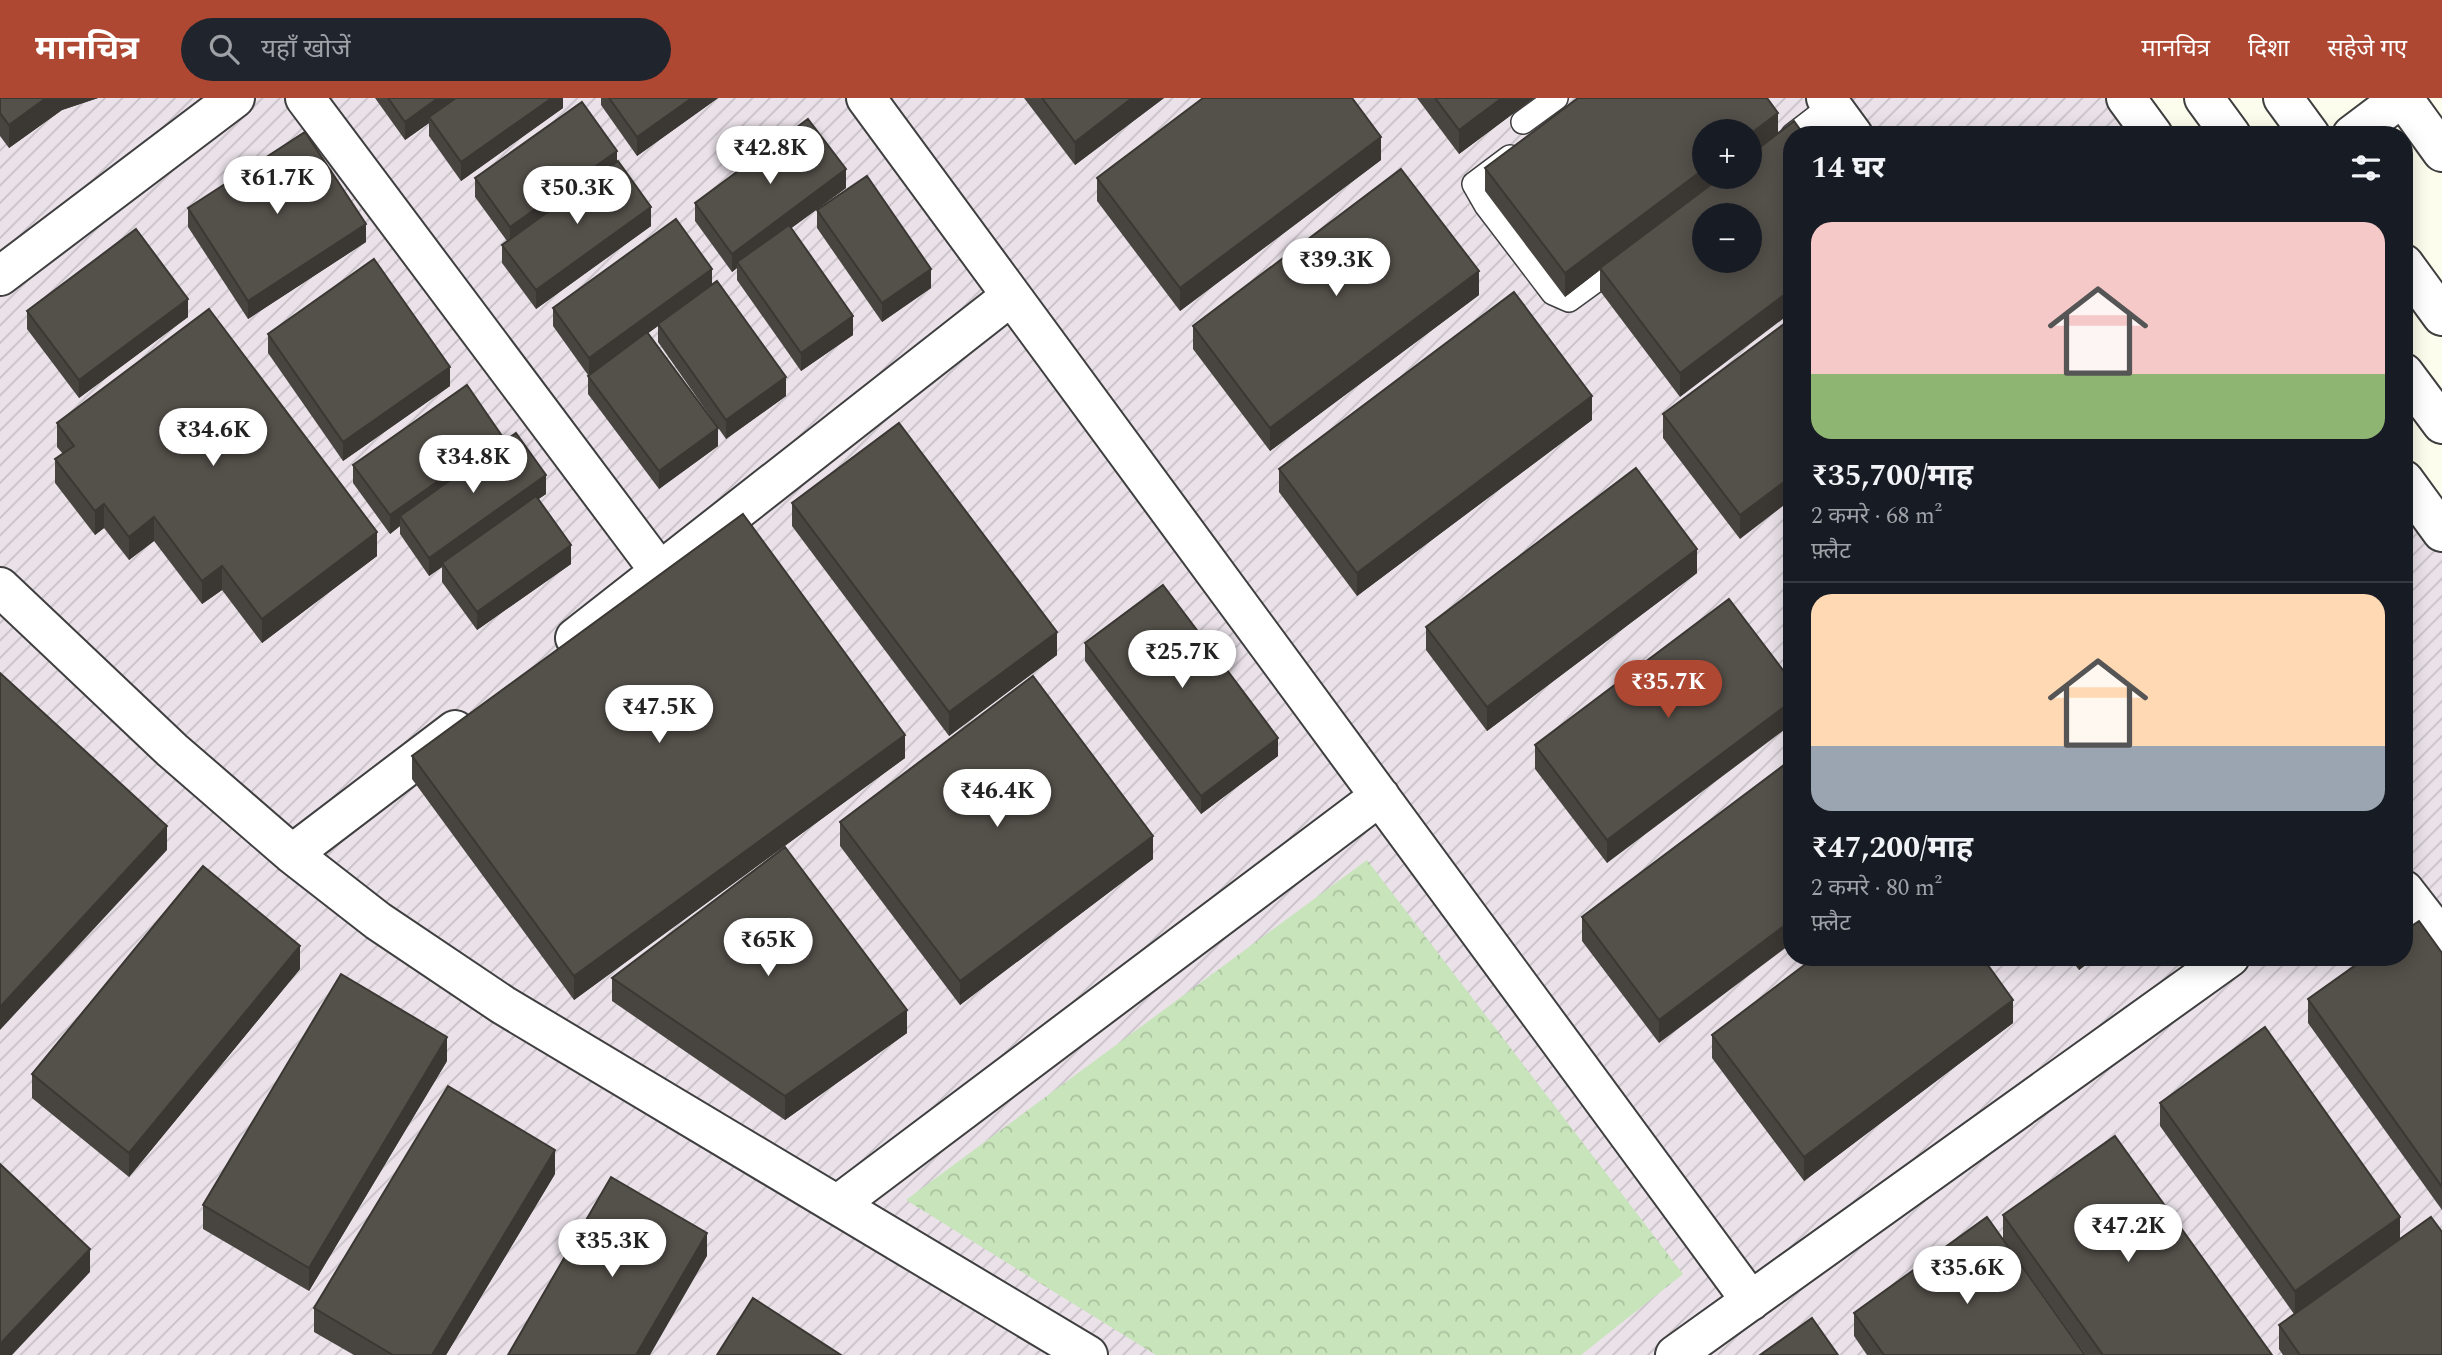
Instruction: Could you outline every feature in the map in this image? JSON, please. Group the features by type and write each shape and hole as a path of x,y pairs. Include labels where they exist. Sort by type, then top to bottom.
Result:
{"street":[{"path":"0,276 235,98"},
{"path":"305,98 661,573"},
{"path":"866,98 1751,1301"},
{"path":"2126,98 2146,126"},
{"path":"2204,98 2224,126"},
{"path":"2283,98 2303,126"},
{"path":"2364,126 2402,98 2442,152"},
{"path":"2413,276 2442,316"},
{"path":"552,656 1011,296"},
{"path":"2413,385 2442,424"},
{"path":"2413,492 2442,532"},
{"path":"0,587 172,750 292,854 378,921 503,1005 1088,1355"},
{"path":"292,854 487,705"},
{"path":"837,1205 1380,796"},
{"path":"2413,902 2442,939"},
{"path":"1675,1355 2217,966"}],"lane":[{"path":"1523,122 1556,98"},
{"path":"1578,106 1474,184 1486,205 1553,293 1569,300 1637,251"},
{"path":"1810,126 1837,113"},
{"path":"1771,151 1783,142"}],"shaded area":[{"path":"0,98 2119,98 2139,126 1783,126 1783,966 2413,966 2413,491 2442,530 2442,1355 0,1355"}],"green space":[{"path":"1367,860 1683,1274 1581,1355 1156,1355 906,1200"}],"building":[{"path":"0,98 46,98 9,125 0,113"},
{"path":"388,98 438,98 405,122"},
{"path":"456,98 552,98 461,162 429,117"},
{"path":"609,98 692,98 637,137"},
{"path":"1042,98 1132,98 1075,142"},
{"path":"1203,98 1352,98 1381,137 1180,288 1097,178"},
{"path":"1435,98 1502,98 1459,130"},
{"path":"1578,98 1767,98 1778,113 1762,125 1762,119 1692,119 1692,178 1565,273 1485,168"},
{"path":"582,102 617,151 510,227 475,178"},
{"path":"808,119 846,169 732,254 695,203"},
{"path":"1783,130 1783,296 1680,373 1600,268 1705,189 1762,189 1762,146"},
{"path":"305,132 366,224 248,301 188,208"},
{"path":"618,161 651,207 536,290 502,245"},
{"path":"1401,169 1479,271 1270,428 1193,326"},
{"path":"867,176 931,269 882,303 817,210"},
{"path":"676,219 712,269 589,358 553,308"},
{"path":"789,225 853,316 801,353 737,262"},
{"path":"136,229 188,299 79,380 27,311"},
{"path":"374,259 450,367 343,442 268,334"},
{"path":"717,281 786,377 726,420 658,324"},
{"path":"1514,292 1592,396 1357,573 1279,469"},
{"path":"209,309 377,532 262,619 222,566 202,581 154,517 129,537 104,504 95,511 55,459 74,446 57,423"},
{"path":"1783,325 1783,483 1740,515 1663,414"},
{"path":"647,332 718,428 659,471 588,376"},
{"path":"467,385 502,436 390,515 353,465"},
{"path":"899,423 1057,632 949,712 792,503"},
{"path":"516,433 546,475 429,558 400,516"},
{"path":"1636,468 1697,549 1487,707 1426,627"},
{"path":"536,496 571,545 477,612 442,563"},
{"path":"743,514 905,735 574,976 412,756"},
{"path":"1163,585 1278,738 1201,796 1085,643"},
{"path":"1729,599 1783,670 1783,708 1607,840 1535,745"},
{"path":"0,673 167,826 0,1007"},
{"path":"1033,676 1153,836 960,981 840,822"},
{"path":"1783,766 1783,927 1659,1020 1582,917"},
{"path":"785,847 907,1010 785,1096 612,978"},
{"path":"203,866 300,946 129,1153 32,1074"},
{"path":"2419,921 2442,953 2442,1187 2308,999 2354,966 2413,966 2413,925"},
{"path":"1803,966 1988,966 2013,1000 1804,1157 1712,1035"},
{"path":"341,974 447,1037 309,1268 203,1205"},
{"path":"2265,1027 2400,1217 2295,1291 2160,1103"},
{"path":"448,1086 555,1150 432,1355 393,1355 314,1308"},
{"path":"2115,1136 2272,1355 2103,1355 2003,1215"},
{"path":"0,1164 90,1249 0,1344"},
{"path":"611,1177 707,1233 636,1355 508,1355"},
{"path":"1987,1217 2085,1355 1884,1355 1854,1313"},
{"path":"2431,1217 2442,1232 2442,1355 2300,1355 2279,1325"},
{"path":"753,1298 841,1355 717,1355"},
{"path":"1812,1318 1838,1355 1760,1355"}]}
